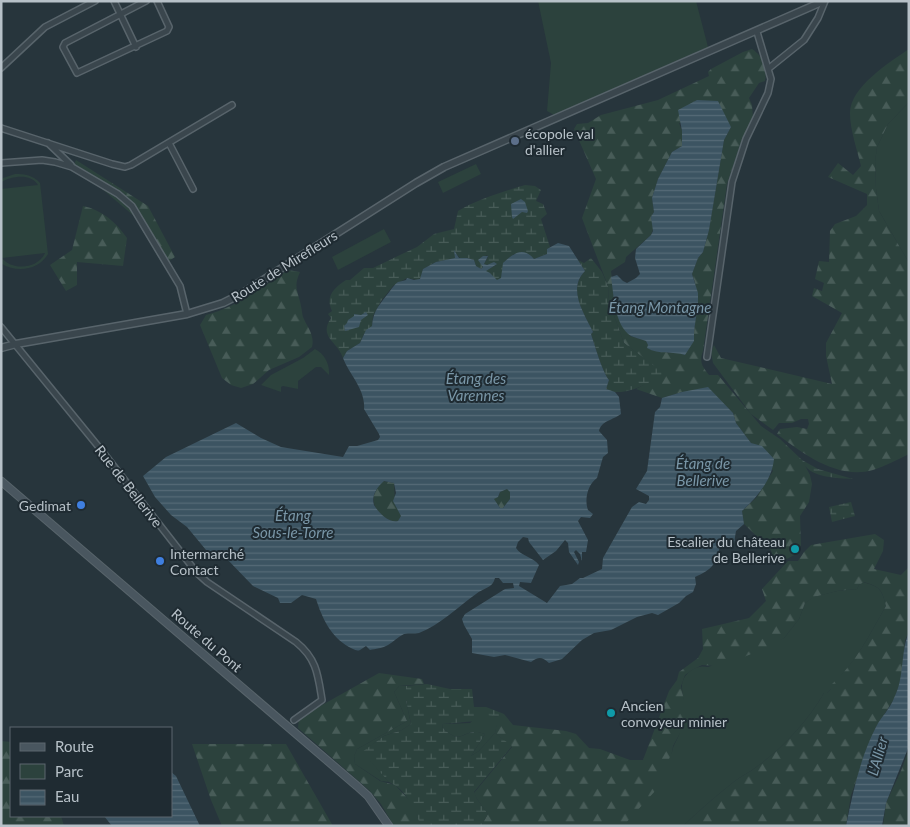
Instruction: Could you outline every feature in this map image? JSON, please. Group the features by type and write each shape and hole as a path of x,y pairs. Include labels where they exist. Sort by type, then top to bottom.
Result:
{"main road":[{"name":"Route du Pont","path":"1,481 357,786 373,803 389,826"}],"street":[{"path":"1,68 45,27 95,1"},
{"path":"114,1 136,47"},
{"path":"146,1 65,43 63,47 75,72 79,73 136,47 169,29 156,1"},
{"path":"768,69 804,40 815,24 825,1"},
{"name":"Route de Mirefleurs","path":"1,348 187,314 214,307 231,300 416,182 444,167 543,122 825,1"},
{"path":"706,357 732,182 746,139 768,93 771,80 756,32"},
{"path":"1,128 124,166 131,165 232,105"},
{"path":"48,143 72,167 118,194 132,206 180,286 187,314"},
{"path":"169,143 193,189"},
{"path":"1,163 42,160 72,167"},
{"path":"1,327 16,344"},
{"name":"Rue de Bellerive","path":"16,344 197,573 296,642 308,654 317,672 322,700 294,720"}],"green space":[{"path":"538,1 696,1 708,47 554,115 547,111 551,63"},
{"path":"752,49 759,55 765,67 766,76 765,81 759,83 749,98 753,117 741,142 727,184 701,361 709,375 718,375 761,426 780,439 802,460 810,475 812,484 809,502 800,516 801,545 796,554 785,560 776,561 772,556 771,550 744,524 742,511 756,498 773,471 758,446 751,443 736,423 733,413 722,403 682,392 662,398 636,389 664,374 624,343 609,302 608,286 582,218 596,179 574,129 577,124 588,123 601,115 658,100 709,76 708,72 711,69","holes":["679,123 731,127 724,140 709,229 703,252 698,258 692,274 697,299 694,341 674,353 651,350 646,341 630,336 616,311 611,271 625,262 626,257 651,235 654,226 651,217 654,212 652,198 658,179 672,152 682,146 682,131"]},
{"path":"909,49 909,102 888,124 877,147 875,161 879,211 909,263 909,454 873,470 847,471 834,468 810,457 777,434 780,429 797,427 807,429 808,419 801,419 792,423 779,423 773,430 751,414 713,363 711,352 714,345 721,358 832,384 826,356 826,343 842,313 812,296 814,288 822,291 824,283 815,279 819,261 829,262 830,231 835,224 856,216 867,205 867,194 828,177 838,163 853,175 861,166 851,126 850,113 852,103 872,76"},
{"path":"909,102 909,263 879,211 875,161 877,147 888,124"},
{"path":"76,160 148,206 175,257 163,265 134,216 74,165"},
{"path":"476,164 481,174 443,193 438,182"},
{"path":"22,174 32,177 40,183 48,254 39,264 33,267 21,269 2,264 3,270 1,270 1,189 38,185 35,181 26,177 10,178 1,182 3,178","holes":["45,253 42,258 31,265 25,266 12,265 2,258"]},
{"path":"525,185 535,186 541,190 536,201 543,204 547,214 541,219 550,247 547,249 547,254 534,259 514,254 505,261 501,278 497,281 485,271 496,265 496,263 484,264 488,257 487,255 479,259 483,267 481,269 476,266 474,260 460,258 454,251 456,258 436,262 423,269 418,280 407,278 393,286 381,301 373,316 372,326 364,334 360,343 347,351 343,358 341,352 330,339 327,330 331,318 328,314 332,311 330,297 338,286 346,280 350,280 364,268 373,268 417,247 434,234 454,229 458,211 482,199"},
{"path":"83,206 96,210 108,218 127,238 123,266 77,262 77,285 66,291 50,265 72,250"},
{"path":"384,229 391,242 338,270 332,257"},
{"path":"591,258 602,272 608,286 609,302 624,343 665,374 628,391 613,392 606,389 609,380 591,334 593,332 579,302 577,286 585,271 578,260 584,263"},
{"path":"288,270 300,272 297,289 303,317 312,335 312,347 299,357 269,370 253,384 241,388 231,385 222,378 200,325 206,315 238,302"},
{"path":"315,349 326,360 329,367 329,375 321,367 316,367 298,381 298,389 283,386 281,387 281,392 261,385 271,375 303,358"},
{"path":"802,460 818,469 853,479 816,474 805,466"},
{"path":"383,481 394,483 395,505 400,511 401,517 398,521 387,519 379,512 374,503 374,494"},
{"path":"507,489 510,491 510,499 503,508 500,508 493,499 499,496 500,492"},
{"path":"851,502 855,516 832,522 829,507"},
{"path":"875,534 884,540 883,551 874,569 901,575 909,567 909,632 905,640 902,678 894,699 876,727 851,795 846,826 683,826 728,786 762,763 782,745 801,726 824,693 831,689 831,685 855,658 886,606 880,590 874,585 864,582 857,589 837,591 814,597 805,603 799,619 784,638 766,648 716,666 702,665 685,675 681,686 684,701 680,733 656,790 623,826 481,826 488,814 474,793 512,747 495,733 499,712 504,714 513,725 566,731 576,734 589,748 600,749 630,760 643,760 669,691 677,680 679,672 698,658 703,649 702,629 749,618 766,601 762,589 788,561 798,561 811,545"},
{"path":"863,582 873,585 879,590 886,606 855,658 832,685 831,689 824,693 810,715 792,736 772,755 728,786 683,826 623,826 672,752 681,728 682,683 687,674 699,667 708,667 784,638 799,619 805,603 813,597 837,591 857,589"},
{"path":"379,673 422,679 424,684 399,686 394,692 407,721 357,749 354,756 355,764 380,781 395,785 412,803 421,826 394,826 381,804 369,790 298,728 299,718"},
{"path":"427,684 450,689 472,689 474,707 486,707 499,712 499,717 480,714 476,721 443,724 442,727 454,736 459,737 472,732 485,734 471,756 479,751 495,733 512,746 474,792 488,814 481,826 421,826 413,807 405,795 389,782 362,752 384,736 402,730 411,724 406,700 406,686"},
{"path":"399,686 406,686 406,700 411,724 402,730 384,736 363,752 389,782 381,781 355,764 354,756 357,749 407,721 394,692"},
{"path":"480,713 499,717 495,733 479,751 471,756 485,734 472,732 459,737 454,736 442,727 443,724 470,723"},
{"path":"1,741 10,742 10,817 61,817 64,826 1,826"},
{"path":"192,744 286,744 333,826 222,826"},
{"path":"909,749 907,805 909,826 883,826 886,803"}],"water":[{"name":"Étang Montagne","path":"697,100 718,101 731,127 724,140 709,230 703,252 698,258 692,274 698,293 698,304 694,341 685,355 647,348 646,341 631,336 625,331 618,317 611,277 617,275 627,283 640,274 635,258 636,249 653,231 651,217 654,212 652,198 658,179 672,152 682,146 682,131 678,110"},
{"path":"521,199 525,202 528,211 527,213 522,212 513,219 511,204"},
{"path":"558,243 569,246 585,271 577,285 579,301 593,332 591,334 609,380 606,389 615,392 619,397 621,414 602,425 599,431 607,440 608,453 603,457 597,478 591,484 588,492 587,506 588,510 593,514 590,518 581,517 578,521 588,540 586,552 582,552 582,561 580,554 576,550 574,552 579,562 578,565 569,552 568,543 565,540 556,551 543,560 528,538 523,537 518,542 516,548 539,565 531,583 520,582 519,586 547,603 560,586 572,584 580,578 602,569 603,558 632,507 639,502 646,504 649,500 649,496 636,489 647,471 655,412 660,407 662,398 708,387 733,413 736,423 751,443 762,446 774,459 773,467 763,488 742,511 744,524 736,531 734,543 720,546 717,558 710,569 695,577 696,584 693,592 679,603 658,615 652,613 637,617 611,630 594,633 582,640 562,659 549,663 540,658 531,662 505,655 494,657 472,653 472,639 462,619 465,614 505,589 514,588 513,583 503,583 499,578 495,578 490,586 427,630 419,633 404,634 381,648 370,650 366,646 357,651 343,643 332,632 324,620 316,599 302,595 291,603 280,603 278,598 253,586 226,558 206,550 187,527 171,515 155,497 143,476 166,457 236,423 281,447 343,457 349,446 357,446 378,440 379,434 364,409 360,389 343,358 347,351 360,343 366,330 372,326 376,311 394,286 407,278 420,279 423,269 436,262 455,258 454,250 459,258 474,260 476,266 481,269 483,267 478,260 483,256 488,256 484,264 487,265 494,262 497,264 486,271 497,280 501,278 503,263 511,256 522,252 534,259 547,254 547,249","holes":["384,481 394,483 396,493 393,501 401,516 398,521 387,519 374,505 373,498 375,492","507,489 510,492 510,499 503,508 500,508 494,499 498,497 500,492"]},
{"path":"366,312 368,315 361,320 359,327 345,331 344,326 354,314 361,315"},
{"name":"L'Allier","path":"909,632 909,746 886,803 882,826 846,826 854,788 870,739 890,706 900,682 904,648"},
{"path":"172,773 176,776 200,826 112,826 105,817 172,817"}],"place":[{"name":"écopole val d'allier","path":"515,141"},
{"name":"Gedimat","path":"81,505"},
{"name":"Escalier du château de Bellerive","path":"795,549"},
{"name":"Intermarché Contact","path":"160,561"},
{"name":"Ancien convoyeur minier","path":"611,713"}],"water label":[{"name":"Étang des Varennes","path":"476,386"},
{"name":"Étang de Bellerive","path":"703,472"},
{"name":"Étang Sous-le-Torre","path":"293,524"}]}
